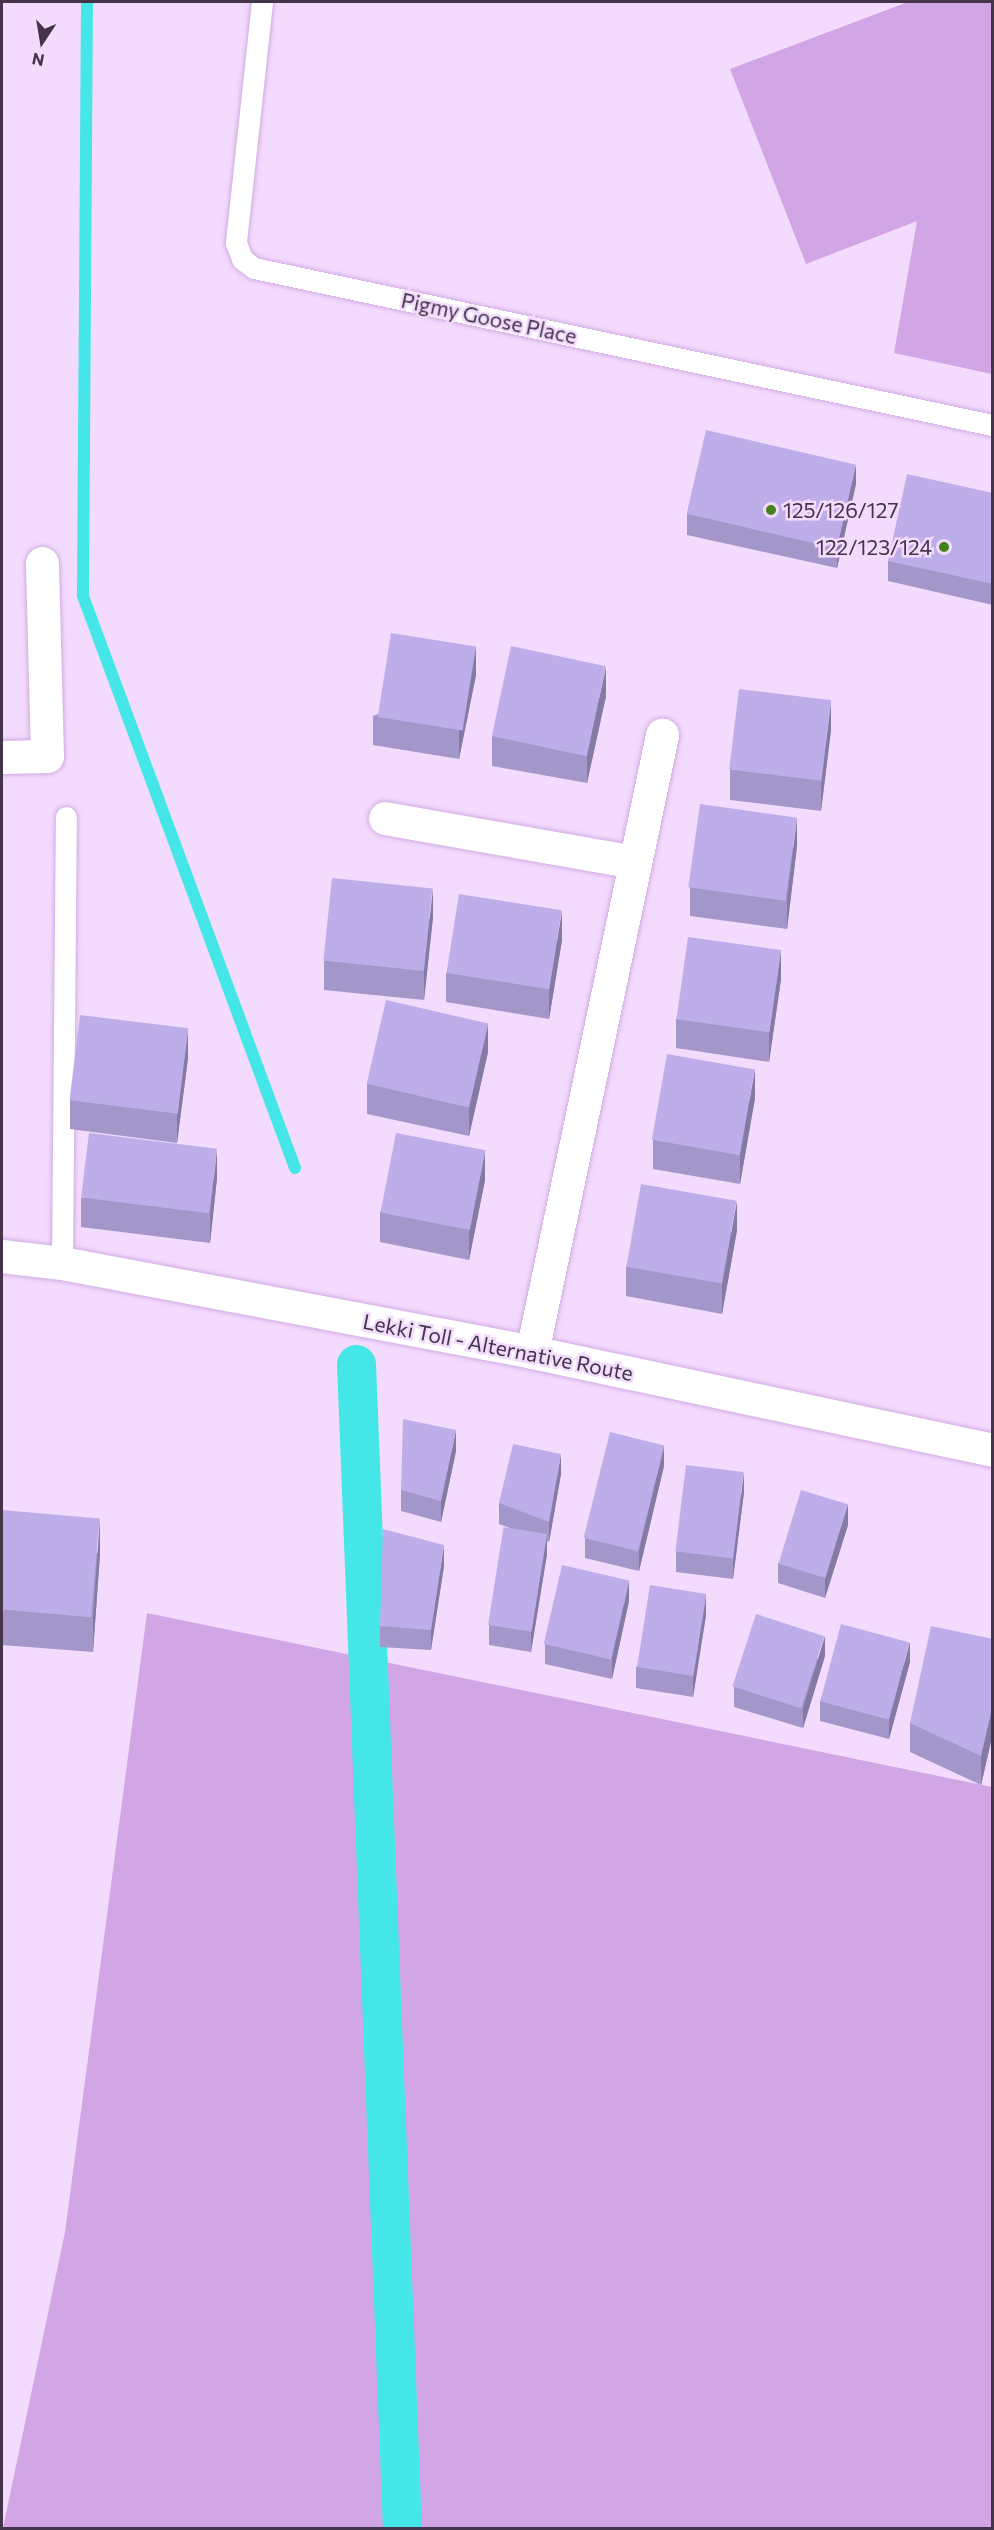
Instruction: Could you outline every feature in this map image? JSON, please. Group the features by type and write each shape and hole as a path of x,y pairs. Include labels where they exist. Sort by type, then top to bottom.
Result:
{"street":[{"path":"2,757 47,756 42,562"},
{"path":"532,1352 662,735"},
{"path":"385,818 635,862"},
{"name":"Lekki Toll - Alternative Route","path":"2,1256 62,1263 532,1352 993,1450"}],"lane":[{"name":"Pigmy Goose Place","path":"262,2 236,243 242,259 254,268 993,425"},
{"path":"62,1263 66,817"}],"shaded area":[{"path":"908,2 992,2 992,374 894,353 917,221 806,264 730,69"},
{"path":"147,1613 992,1787 992,2528 3,2528 65,2232"}],"building":[{"name":"125/126/127","path":"706,430 856,465 837,548 687,514"},
{"name":"122/123/124","path":"907,474 993,493 993,584 888,561"},
{"path":"391,633 476,646 463,730 378,717"},
{"path":"511,646 606,666 587,756 492,736"},
{"path":"739,689 831,700 821,781 729,769"},
{"path":"700,804 797,818 785,901 688,887"},
{"path":"332,878 432,889 424,971 323,961"},
{"path":"459,894 562,910 549,989 446,973"},
{"path":"688,937 781,950 770,1032 676,1019"},
{"path":"386,1000 488,1024 469,1107 367,1084"},
{"path":"80,1015 188,1028 178,1114 70,1100"},
{"path":"667,1054 755,1069 740,1155 652,1140"},
{"path":"89,1133 217,1149 209,1213 81,1198"},
{"path":"396,1133 485,1150 470,1230 381,1213"},
{"path":"641,1184 737,1201 722,1284 626,1267"},
{"path":"403,1419 456,1430 441,1501 401,1490"},
{"path":"610,1432 664,1446 638,1551 584,1538"},
{"path":"513,1444 561,1454 549,1522 499,1503"},
{"path":"686,1465 744,1472 733,1558 675,1551"},
{"path":"801,1490 848,1504 825,1578 778,1564"},
{"path":"2,1510 100,1519 91,1617 2,1609"},
{"path":"504,1527 547,1534 532,1632 488,1625"},
{"path":"383,1529 444,1545 431,1630 380,1626"},
{"path":"562,1565 629,1581 611,1659 544,1644"},
{"path":"650,1585 706,1594 693,1676 637,1667"},
{"path":"756,1614 824,1636 801,1709 733,1686"},
{"path":"841,1624 910,1642 889,1720 820,1701"},
{"path":"931,1626 993,1639 993,1704 981,1756 910,1723"}],"waterway":[{"path":"87,2 83,596 295,1168"},
{"path":"356,1364 402,2528"}],"place":[{"name":"125/126/127","path":"771,510"},
{"name":"122/123/124","path":"944,547"}]}
